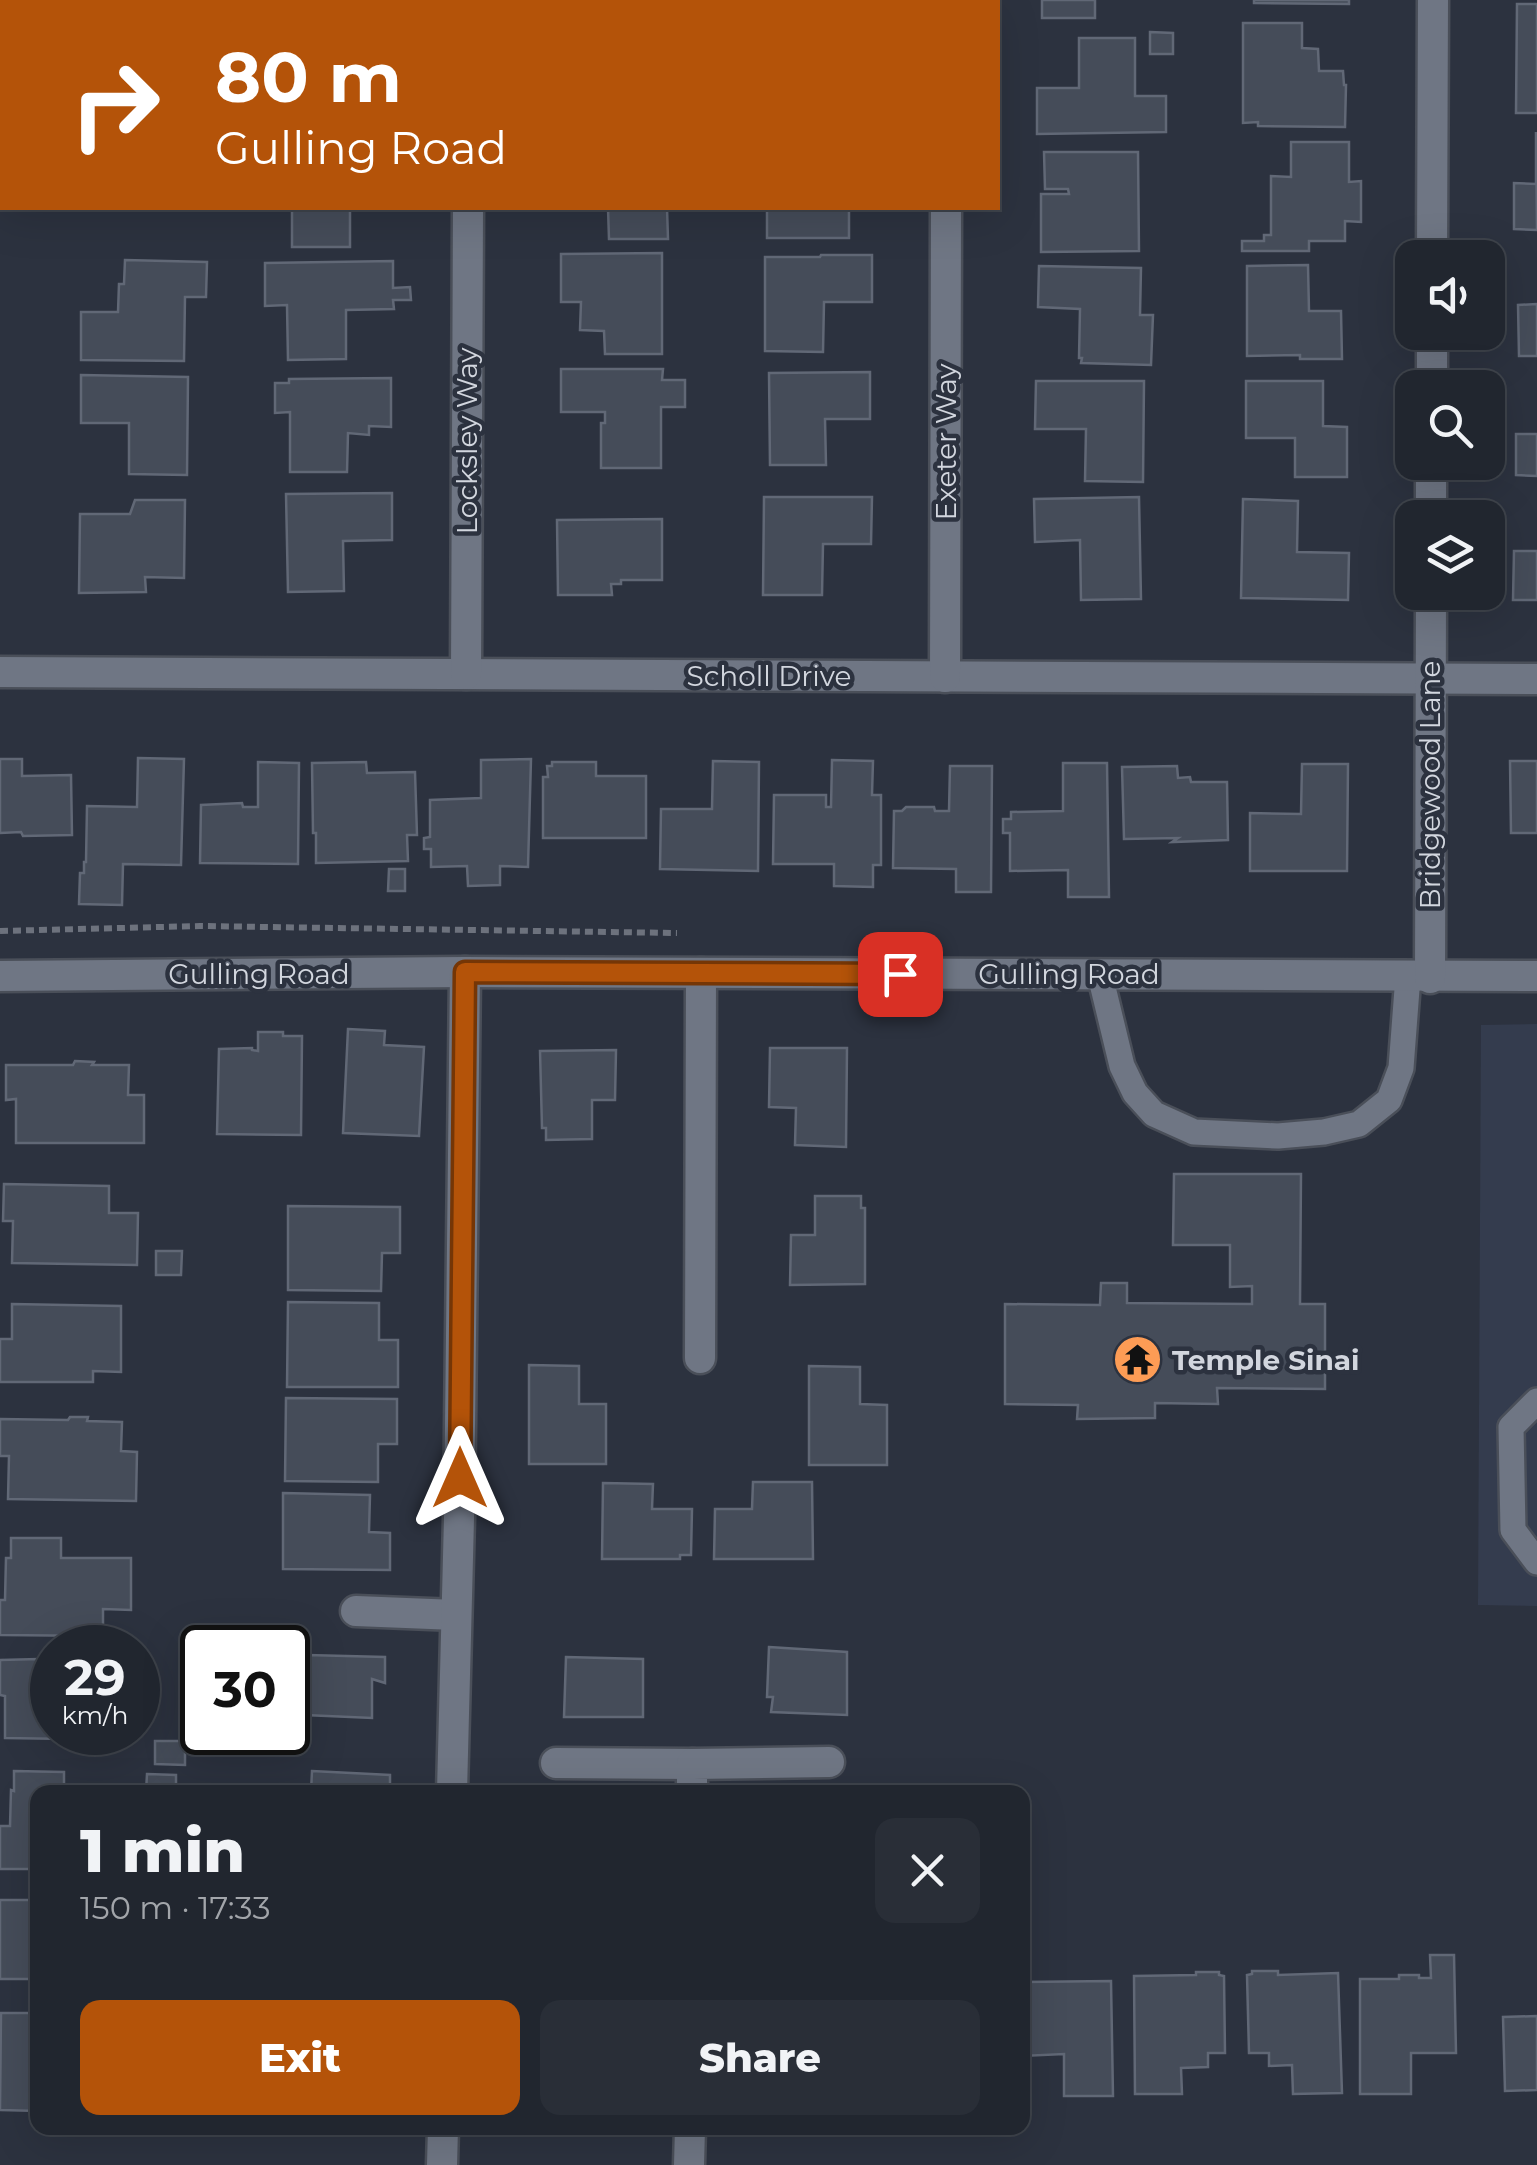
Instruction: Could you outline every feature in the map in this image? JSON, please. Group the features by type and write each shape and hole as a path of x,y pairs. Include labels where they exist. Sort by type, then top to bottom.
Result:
{"street":[{"path":"1432,240 1433,0"},
{"name":"Locksley Way","path":"466,674 468,210"},
{"name":"Exeter Way","path":"944,677 946,210"},
{"name":"Bridgewood Lane","path":"1419,977 1431,610"},
{"name":"Scholl Drive","path":"0,672 1537,680"},
{"path":"452,1785 465,972"},
{"path":"700,1358 701,972"},
{"name":"Gulling Road","path":"0,976 701,972 1537,976"},
{"path":"356,1611 456,1615"},
{"path":"556,1763 692,1778 830,1762"},
{"path":"442,2165 443,2135"},
{"path":"689,2165 690,2135"}],"lane":[{"path":"1100,974 1122,1066 1135,1093 1154,1114 1194,1132 1278,1136 1358,1124 1389,1100 1400,1068 1419,977"},
{"path":"1537,1401 1512,1427 1513,1530 1537,1562"}],"shaded area":[{"path":"1537,1024 1537,1606 1478,1605 1481,1025"}],"building":[{"path":"1042,0 1095,0 1095,18 1042,18"},
{"path":"1349,0 1349,4 1254,3"},
{"path":"1517,4 1537,4 1537,113 1516,113"},
{"path":"1243,23 1302,23 1302,48 1318,49 1319,71 1343,71 1345,127 1243,123"},
{"path":"1150,32 1173,33 1173,54 1150,54"},
{"path":"1079,38 1135,38 1135,96 1166,96 1166,132 1037,134 1037,88 1079,88"},
{"path":"1536,132 1537,230 1514,229 1514,183 1536,184"},
{"path":"1291,142 1349,142 1349,182 1361,181 1361,222 1345,221 1345,241 1309,241 1309,251 1242,251 1242,241 1264,241 1264,235 1271,235 1271,176 1291,177"},
{"path":"1044,152 1138,152 1139,251 1041,252 1041,194 1069,194 1068,189 1045,189"},
{"path":"292,210 350,210 350,247 292,247"},
{"path":"608,210 667,210 668,239 609,239"},
{"path":"767,210 849,210 849,238 767,238"},
{"path":"662,253 662,354 605,354 604,331 580,330 581,302 561,302 561,254"},
{"path":"872,255 872,302 824,302 823,352 765,351 765,257"},
{"path":"125,260 207,262 206,297 185,297 184,361 81,360 81,312 118,312"},
{"path":"393,261 393,288 410,287 411,300 393,300 394,309 346,310 346,359 288,360 287,305 265,306 265,263"},
{"path":"1308,265 1309,311 1341,311 1342,359 1247,356 1247,266"},
{"path":"1039,266 1141,268 1140,315 1153,315 1151,365 1081,363 1080,309 1038,307"},
{"path":"1537,304 1537,356 1519,356 1518,305"},
{"path":"561,369 663,369 662,380 685,380 685,407 661,407 661,468 601,468 601,423 605,423 605,412 561,412"},
{"path":"870,372 870,419 825,419 826,465 770,465 769,373"},
{"path":"81,375 188,377 187,475 129,474 129,423 81,423"},
{"path":"391,378 391,427 369,426 369,435 348,433 347,472 290,472 290,412 275,413 275,383 289,383 289,379"},
{"path":"1036,381 1144,381 1143,482 1085,481 1086,429 1035,429"},
{"path":"1246,381 1323,381 1323,426 1347,427 1347,477 1295,477 1295,438 1246,438"},
{"path":"1516,434 1537,434 1537,476 1516,475"},
{"path":"392,493 392,540 343,541 344,591 288,592 286,494"},
{"path":"764,497 872,497 871,544 823,544 822,595 763,595"},
{"path":"1139,497 1141,599 1081,600 1080,540 1035,542 1034,499"},
{"path":"1243,499 1298,501 1297,552 1349,553 1348,600 1241,598"},
{"path":"135,500 185,500 184,578 145,577 146,592 79,593 80,514 130,514"},
{"path":"662,519 662,580 621,580 621,584 611,584 612,595 558,595 557,520"},
{"path":"1514,551 1537,551 1537,600 1513,600"},
{"path":"138,758 184,759 181,865 123,864 122,905 79,904 80,873 84,873 86,862 87,806 137,807"},
{"path":"0,759 22,759 22,776 71,775 72,835 0,833"},
{"path":"531,759 528,867 500,866 500,885 468,886 467,866 431,867 431,849 424,849 424,838 430,837 430,800 481,798 481,760"},
{"path":"832,760 873,761 872,795 881,795 881,865 873,865 873,887 834,886 834,864 773,864 774,795 826,795 826,807 831,807"},
{"path":"713,761 759,762 758,871 660,869 661,809 712,809"},
{"path":"1510,761 1537,761 1537,833 1511,833"},
{"path":"258,762 299,763 298,864 200,863 201,805 242,803 243,807 258,807"},
{"path":"366,762 367,773 415,772 417,835 407,835 408,861 316,863 312,763"},
{"path":"552,762 596,762 596,776 646,776 646,838 543,838 543,777 548,777 547,766 552,766"},
{"path":"1063,763 1107,763 1109,897 1068,897 1068,870 1010,871 1010,833 1003,833 1003,819 1011,819 1011,812 1063,811"},
{"path":"1302,764 1348,764 1347,871 1250,871 1250,813 1301,814"},
{"path":"950,766 992,766 991,892 956,892 956,869 893,868 894,811 934,807 935,811 949,811"},
{"path":"1177,766 1178,778 1227,782 1228,840 1124,839 1122,767"},
{"path":"389,869 405,869 405,891 388,891"},
{"path":"348,1029 385,1031 384,1045 424,1047 419,1136 343,1133"},
{"path":"258,1032 302,1036 301,1135 217,1134 219,1049 258,1051"},
{"path":"770,1048 847,1048 846,1147 795,1145 796,1108 769,1107"},
{"path":"616,1050 615,1100 592,1100 592,1139 546,1140 546,1128 542,1128 540,1051"},
{"path":"75,1061 129,1065 128,1095 144,1095 144,1143 16,1143 16,1099 6,1100 6,1065 73,1065"},
{"path":"1174,1174 1301,1174 1300,1304 1325,1304 1325,1389 1217,1388 1218,1404 1155,1403 1155,1418 1077,1419 1078,1405 1005,1404 1005,1304 1100,1305 1101,1283 1127,1283 1127,1303 1252,1304 1252,1286 1230,1287 1230,1245 1173,1245"},
{"path":"4,1184 109,1186 109,1213 138,1213 137,1265 12,1263 13,1221 3,1221"},
{"path":"815,1196 861,1196 861,1208 865,1208 865,1284 790,1285 791,1235 815,1235"},
{"path":"288,1206 400,1207 400,1253 382,1253 381,1291 288,1290"},
{"path":"156,1251 182,1251 181,1275 156,1275"},
{"path":"288,1302 379,1303 379,1340 398,1340 398,1387 287,1387"},
{"path":"12,1304 121,1306 121,1372 93,1371 93,1382 0,1382 0,1339 12,1339"},
{"path":"529,1365 579,1366 579,1404 606,1404 606,1464 529,1464"},
{"path":"809,1366 860,1367 860,1404 887,1405 887,1465 809,1465"},
{"path":"286,1398 397,1399 397,1444 378,1444 378,1482 285,1481"},
{"path":"70,1417 122,1422 121,1451 137,1452 136,1501 8,1499 9,1456 0,1456 0,1419"},
{"path":"753,1482 812,1482 813,1559 714,1559 715,1509 752,1509"},
{"path":"603,1483 653,1484 652,1509 692,1509 691,1555 680,1555 680,1559 602,1559"},
{"path":"283,1493 370,1495 369,1532 390,1533 390,1570 283,1569"},
{"path":"11,1538 61,1538 61,1558 131,1558 131,1610 103,1609 103,1625 30,1625 30,1635 0,1635 6,1558 11,1558"},
{"path":"769,1647 847,1652 847,1715 771,1712 773,1697 767,1697"},
{"path":"310,1655 385,1657 385,1683 372,1679 372,1718 310,1715"},
{"path":"566,1657 643,1659 643,1717 564,1717"},
{"path":"30,1659 30,1738 5,1738 0,1660"},
{"path":"160,1741 180,1741 185,1765 155,1764"},
{"path":"14,1771 64,1772 64,1785 30,1785 30,1869 0,1869 0,1826 10,1826 11,1790 14,1791"},
{"path":"312,1771 390,1775 390,1785 311,1785"},
{"path":"147,1774 176,1775 176,1785 146,1785"},
{"path":"0,1900 30,1900 30,1979 0,1979"},
{"path":"1430,1955 1454,1955 1456,2053 1411,2053 1411,2094 1360,2094 1360,1979 1399,1979 1399,1975 1431,1978"},
{"path":"1252,1971 1278,1971 1278,1975 1338,1973 1342,2093 1293,2094 1292,2065 1269,2066 1269,2053 1249,2053 1247,1975"},
{"path":"1219,1972 1224,1976 1225,2053 1208,2053 1208,2067 1181,2068 1182,2094 1135,2094 1134,1976"},
{"path":"1111,1981 1113,2096 1064,2096 1064,2054 1030,2056 1030,1982"},
{"path":"1,2013 30,2013 30,2111 0,2110"},
{"path":"1537,2016 1537,2090 1505,2091 1503,2017"}],"place":[{"name":"Temple Sinai","path":"1137,1360"}],"route":[{"path":"460,1478 465,972 900,974"}]}
